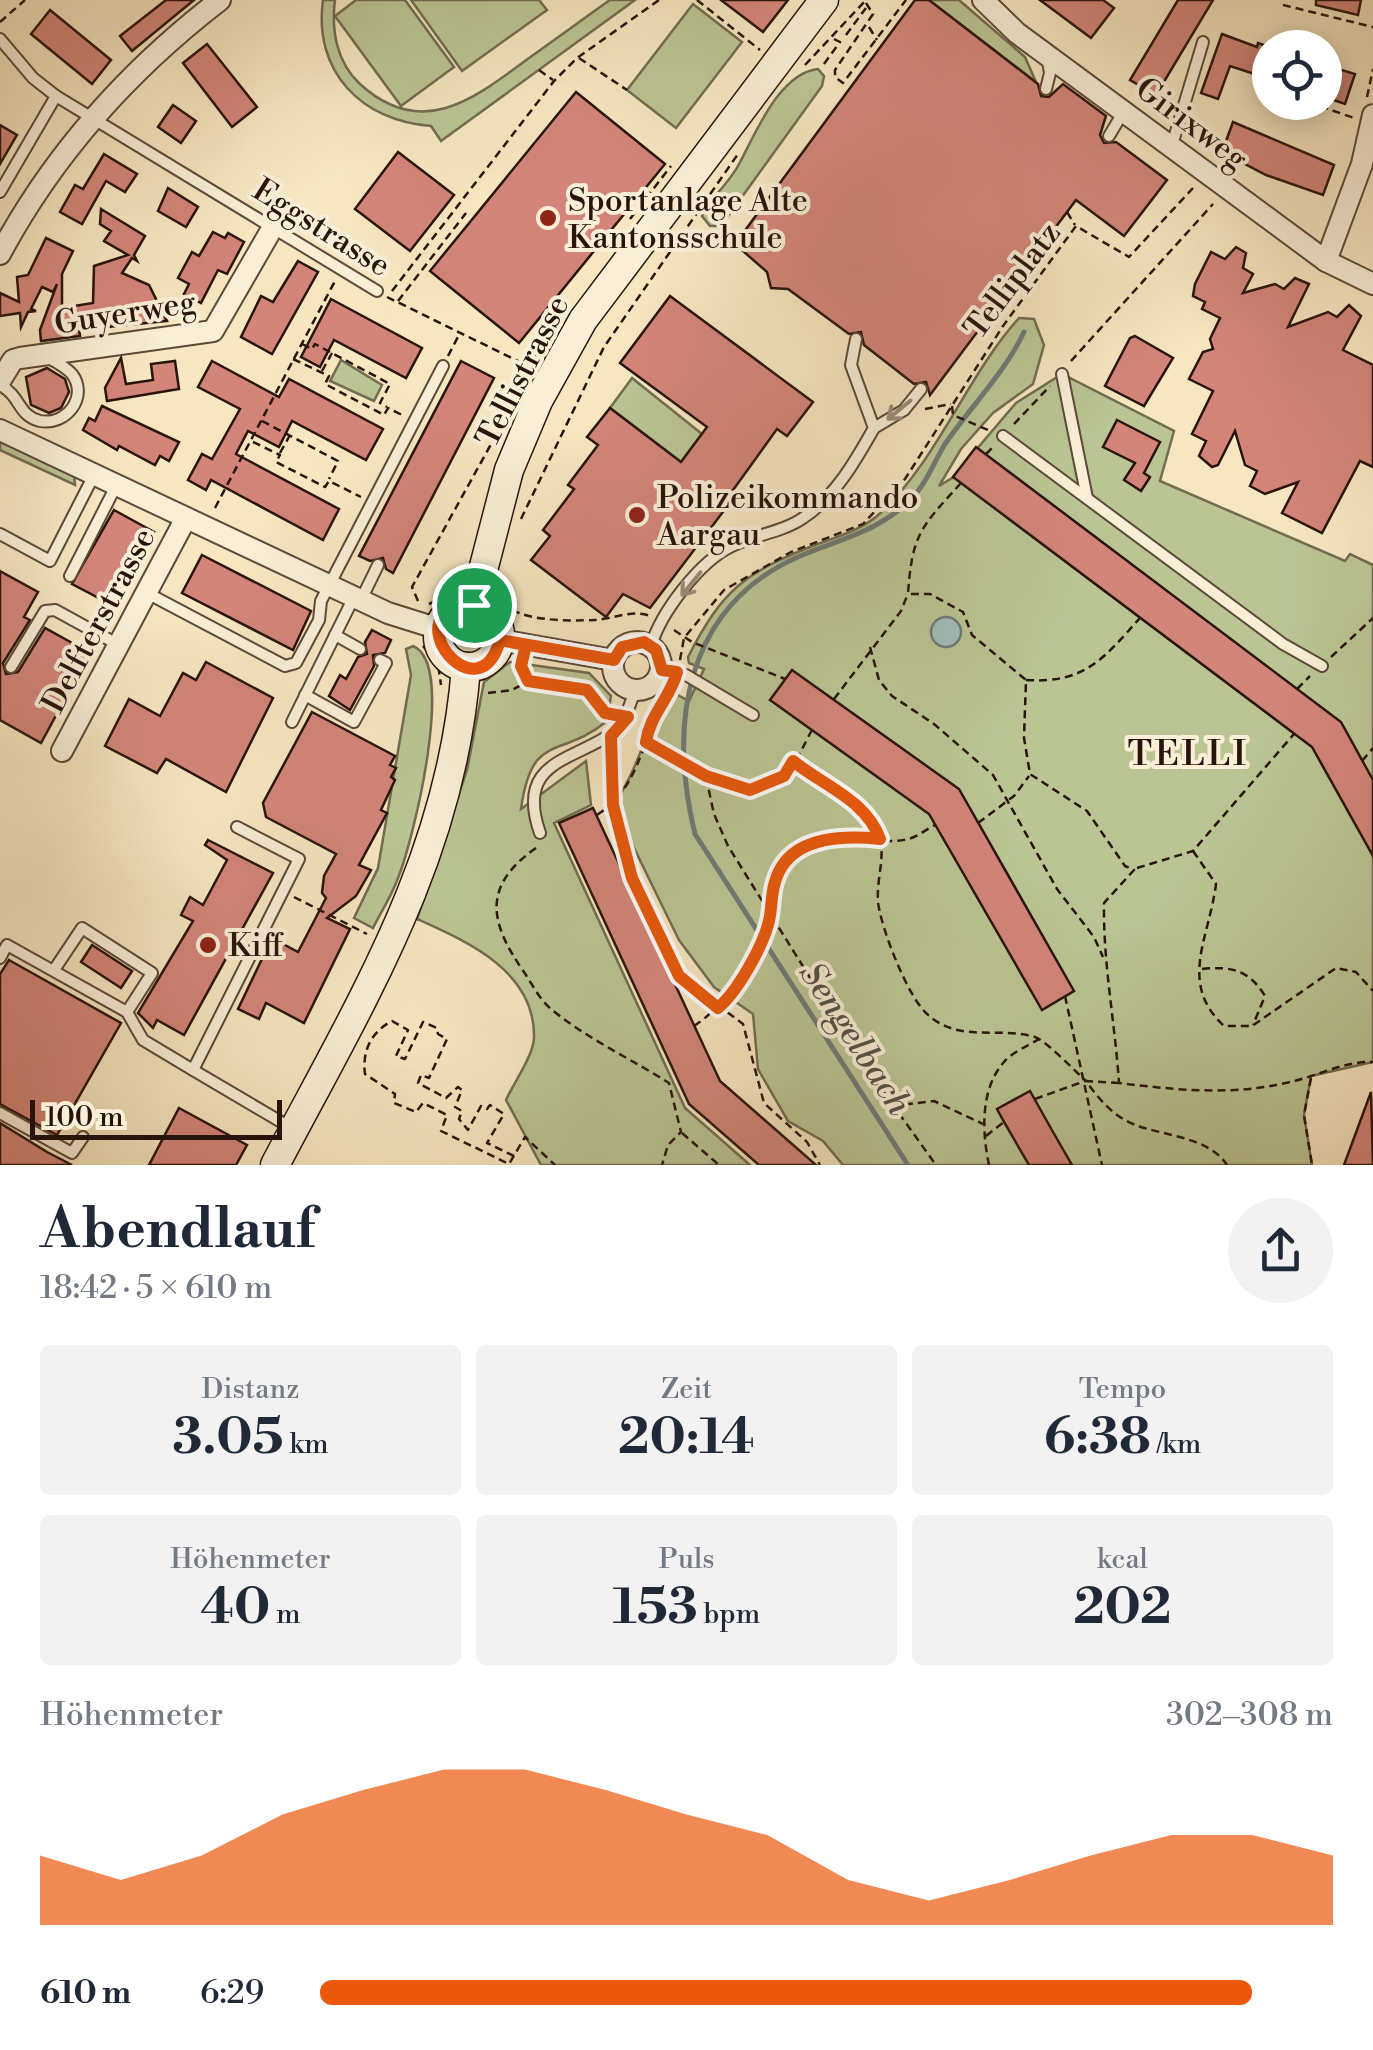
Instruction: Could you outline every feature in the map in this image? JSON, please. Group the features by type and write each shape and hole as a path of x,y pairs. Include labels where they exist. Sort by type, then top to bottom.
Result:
{"main road":[{"name":"Tellistrasse","path":"474,605 509,470 538,401 583,320 824,0"},
{"path":"474,605 494,618 513,642 488,661 466,667 446,657 439,629 455,609 474,605"},
{"path":"274,1165 390,946 442,813 457,743 466,667"}],"street":[{"path":"0,254 34,194 94,118 158,48 220,0"},
{"name":"Girixweg","path":"983,0 1046,55 1326,261 1373,284"},
{"path":"1326,261 1362,164 1369,120"},
{"name":"Guyerweg","path":"0,383 13,360 214,331 273,227"},
{"name":"Delfterstrasse","path":"0,430 357,599 439,629"},
{"name":"Delfterstrasse","path":"62,751 146,593 195,522"},
{"path":"513,642 614,660"},
{"path":"628,643 651,646 675,672 649,688 635,691 617,680 614,660 628,643"}],"lane":[{"name":"Eggstrasse","path":"0,38 6,57 56,96 382,294"},
{"path":"1172,145 1203,42"},
{"path":"1046,55 1050,73 1046,89"},
{"path":"0,192 56,96"},
{"path":"1108,136 1125,110"},
{"path":"856,339 850,365 874,428"},
{"path":"0,383 15,392 30,418 44,422 65,416 77,401 78,385 66,369 43,355"},
{"path":"146,593 291,666 320,620 321,600 442,366"},
{"path":"1062,374 1088,499"},
{"path":"651,646 662,620 702,571 728,548 803,519 847,474 874,428 904,410 921,389"},
{"path":"1003,436 1283,644 1322,666"},
{"path":"0,534 50,562 94,474"},
{"path":"70,576 117,485"},
{"path":"292,722 335,636 378,566"},
{"path":"11,668 45,611 56,610 118,644"},
{"path":"335,636 360,649"},
{"path":"305,695 354,722 386,663 380,660"},
{"path":"675,672 704,684 753,715"},
{"path":"540,838 532,800 546,770 611,736 628,717 635,691"},
{"path":"193,1070 299,859 237,827"},
{"path":"54,970 82,928 152,974 127,1012"},
{"path":"0,958 8,945 127,1012 143,1040 294,1129"},
{"path":"0,1113 72,1154 83,1137"}],"path":[{"path":"0,22 25,0"},
{"path":"382,294 554,81 578,58 659,0"},
{"path":"697,0 765,54"},
{"path":"866,2 873,14 836,70 838,82 848,80 906,0"},
{"path":"846,35 866,2"},
{"path":"800,69 866,2"},
{"path":"1283,5 1373,27"},
{"path":"868,26 876,40"},
{"path":"824,64 840,42 834,38"},
{"path":"578,58 627,90"},
{"path":"862,60 868,64"},
{"path":"1342,112 1369,120 1373,69"},
{"path":"538,70 554,81"},
{"path":"518,526 604,347 738,153"},
{"name":"Telliplatz","path":"684,638 724,590 792,552 863,524 905,479 952,404 1076,226 1129,257 1208,172"},
{"path":"1003,436 1062,374 1122,300 1229,188"},
{"path":"1067,212 1076,226"},
{"path":"397,302 466,213"},
{"path":"195,522 252,441 341,268"},
{"name":"Eggstrasse","path":"382,294 530,366"},
{"path":"442,366 460,333"},
{"path":"302,344 332,353 390,384 380,402 414,422"},
{"path":"322,372 332,353"},
{"path":"294,359 322,372 328,376 325,384 369,408 384,415 388,408"},
{"path":"922,410 952,404 954,415 978,426"},
{"path":"420,606 412,587 508,413"},
{"path":"262,421 290,435 338,460 325,487 276,462 290,435"},
{"path":"252,441 280,455"},
{"path":"329,480 372,502"},
{"path":"834,700 870,647 901,611 908,594 911,553 919,528 961,483"},
{"path":"503,583 502,602 511,612 595,620 642,612 662,620 692,642 726,652 785,679"},
{"path":"908,594 930,594 962,612 972,635 1026,680 1068,677 1096,666 1140,618"},
{"path":"529,616 513,642 528,681 587,690 605,713 628,717"},
{"path":"1297,689 1373,618"},
{"path":"596,815 613,805 630,782 646,742 649,722 672,692 684,638"},
{"path":"870,647 879,680 892,696 964,747 992,775 1056,888 1094,938 1104,958 1113,994 1119,1082"},
{"path":"1026,680 1024,738 1030,774 1087,811 1125,866 1134,870"},
{"path":"646,742 706,776 750,790 784,776 812,730"},
{"path":"1104,958 1104,903 1134,870 1193,851 1294,734"},
{"path":"611,736 613,805 632,878 679,976 743,1024 764,1103 807,1142 820,1165"},
{"path":"1362,761 1373,748"},
{"path":"793,761 823,785 862,806 880,839 884,861 878,881 878,907 908,987 926,1013 972,1035 1009,1032 1040,1038 1114,1112 1132,1124 1194,1142 1227,1165"},
{"path":"978,823 1008,801 1030,774"},
{"path":"706,776 714,814 728,846 892,1106 936,1165"},
{"path":"694,1026 718,1008 757,946 768,925 775,881 783,864 798,850 847,835 908,839 935,824"},
{"path":"540,838 501,880 495,906 502,931 548,1008 670,1083 681,1132 719,1165"},
{"path":"1193,851 1216,884 1198,992 1207,1011 1224,1026 1252,1026 1336,968 1356,972 1373,991"},
{"path":"283,891 390,946"},
{"path":"1201,969 1227,966 1254,977 1265,996 1252,1026"},
{"path":"1065,996 1086,1080 1092,1136 1102,1165"},
{"path":"514,1156 487,1143 504,1114 490,1104 487,1109 481,1106 468,1130 459,1119 462,1111 455,1107 462,1090 458,1087 446,1098 418,1083 421,1076 429,1078 447,1039 438,1034 438,1028 423,1022 404,1060 396,1056 408,1030 392,1022 378,1028 368,1044 365,1074 395,1094 394,1103 416,1112 423,1103 447,1116 442,1131 510,1164 525,1137 555,1165"},
{"path":"989,1165 984,1138 986,1098 1004,1061 1040,1038"},
{"path":"1034,1099 1086,1080 1191,1092 1288,1083 1373,1062"},
{"path":"1311,1076 1304,1116 1312,1165"},
{"path":"892,1106 934,1100 984,1125"},
{"path":"984,1138 1004,1122"},
{"path":"662,1165 668,1145 681,1132"}],"green space":[{"path":"323,0 335,0 337,46 352,76 383,101 405,110 426,111 448,107 489,87 610,0 635,0 441,141 431,126 383,114 347,88 326,49"},
{"path":"356,0 405,0 454,67 401,106 335,16"},
{"path":"411,0 539,0 547,10 462,71"},
{"path":"929,0 959,0 1025,57 1036,82"},
{"path":"693,4 742,42 676,128 627,90"},
{"path":"818,69 824,76 822,86 721,226 710,226 702,216 705,208 736,170 770,107 791,81"},
{"path":"1019,318 1034,319 1044,345 1033,384 993,413 961,449 939,486 952,478 1016,403 1062,374 1174,431 1160,481 1345,561 1350,554 1373,565 1373,1062 1311,1076 1304,1115 1312,1165 843,1165 823,1141 788,1121 758,1069 753,1014 714,987 679,940 613,805 672,692 689,701 704,669 689,663 688,657 725,599 770,565 855,530 877,516 917,470"},
{"path":"341,360 382,385 374,401 330,381"},
{"path":"632,378 702,434 681,462 610,408"},
{"path":"0,438 74,473 75,485 0,450"},
{"path":"413,646 426,660 431,685 428,755 405,858 373,928 354,918 378,868 411,675 406,649"},
{"path":"510,662 589,673 611,696 607,721 550,750 532,767 521,809 586,761 591,805 554,823 685,1108 750,1165 541,1165 506,1100 533,1044 531,1014 523,994 511,977 477,949 417,919 467,770 484,682"}],"water":[{"path":"946,617 957,621 961,632 957,643 946,647 935,643 931,632 935,621"}],"building":[{"path":"166,0 194,0 132,51 120,36"},
{"path":"721,0 788,0 763,32"},
{"path":"915,0 929,0 1038,84 1041,96 1049,97 1063,84 1106,116 1100,135 1104,143 1116,142 1167,180 1124,236 1076,200 930,395 926,382 914,384 864,345 861,332 849,334 788,289 771,288 767,272 735,244"},
{"path":"1040,0 1103,0 1114,8 1091,38"},
{"path":"1178,0 1213,0 1156,95 1130,80"},
{"path":"1316,0 1361,0 1358,15 1316,5"},
{"path":"50,10 111,60 92,84 31,34"},
{"path":"1222,34 1252,45 1252,73 1230,66 1218,99 1201,93"},
{"path":"207,44 257,107 232,127 183,63"},
{"path":"1342,70 1355,74 1345,104 1342,103"},
{"name":"Sportanlage Alte Kantonsschule","path":"576,92 665,164 519,343 430,271"},
{"path":"173,105 196,121 181,143 158,127"},
{"path":"1233,122 1334,165 1323,195 1266,175 1222,152"},
{"path":"0,125 17,135 0,164"},
{"path":"398,152 454,195 410,251 355,209"},
{"path":"104,154 137,174 125,192 106,181 82,224 60,212 75,185 83,189"},
{"path":"168,188 198,207 186,227 158,211"},
{"path":"101,209 145,236 134,255 137,261 132,258 122,273 149,285 167,321 98,328 77,313 80,336 41,341 40,330 57,284 53,292 42,287 31,309 36,311 28,312 21,327 20,313 0,316 0,293 19,302 17,277 28,275 46,238 73,251 62,274 62,308 93,303 94,266 128,255 104,241 111,231 100,224"},
{"path":"213,232 225,238 228,233 244,242 227,274 218,270 201,303 184,294 189,284 178,278 192,252 199,256"},
{"path":"1236,247 1246,253 1243,268 1253,274 1243,293 1275,284 1284,289 1295,278 1309,284 1288,327 1328,312 1337,317 1349,305 1361,316 1343,350 1373,365 1373,467 1360,461 1322,533 1282,513 1298,482 1265,494 1250,486 1257,471 1245,465 1235,431 1218,465 1212,467 1199,456 1206,441 1192,434 1213,391 1189,379 1203,352 1213,349 1210,339 1220,318 1202,309 1205,302 1193,296 1195,284 1211,252 1225,259"},
{"path":"298,261 318,272 272,354 241,337 261,296 273,302"},
{"name":"Polizeikommando Aargau","path":"670,296 813,402 787,436 777,429 728,497 732,500 650,608 623,594 606,617 531,560 550,536 543,530 574,489 568,485 598,445 587,437 610,408 681,462 707,427 620,363"},
{"path":"331,299 422,348 406,378 334,340 320,367 301,357"},
{"path":"1135,336 1173,358 1144,406 1105,386 1130,338"},
{"path":"121,358 126,384 153,380 151,364 175,361 179,389 107,401 105,388"},
{"path":"212,361 279,397 289,379 383,429 366,460 292,421 279,447 248,431 236,454 339,509 323,540 211,480 206,490 188,480 202,454 212,459 240,409 198,387"},
{"path":"461,361 494,378 393,573 386,569 383,558 370,561 359,556"},
{"path":"47,368 65,379 69,392 61,408 49,413 31,405 26,377"},
{"path":"102,406 179,442 169,461 160,456 155,465 119,446 117,450 83,430 89,418 95,421"},
{"path":"1117,420 1160,442 1144,473 1150,477 1141,491 1124,480 1135,463 1103,447"},
{"path":"976,447 1341,722 1373,780 1373,856 1312,747 953,477"},
{"path":"114,510 154,532 114,606 72,584"},
{"path":"202,555 311,611 293,650 182,593"},
{"path":"0,571 38,592 24,617 30,620 3,663 6,674 18,672 45,628 90,653 41,743 0,720"},
{"path":"372,630 391,640 385,653 373,655 374,666 350,710 329,696 340,675 346,679 358,657 367,654 365,642"},
{"path":"206,662 273,698 226,792 166,759 157,773 105,746 129,699 160,716 183,673 196,680"},
{"path":"792,670 959,789 1074,991 1042,1010 929,814 770,700"},
{"path":"312,712 395,756 390,765 396,768 391,777 395,780 381,810 387,813 359,865 371,870 356,896 327,918 350,929 304,1023 266,1003 259,1019 238,1009 272,938 298,952 326,898 322,893 324,876 336,854 266,817 263,803"},
{"path":"593,808 720,1081 816,1165 759,1165 689,1104 559,823"},
{"name":"Kiff","path":"208,840 273,873 184,1035 157,1020 153,1028 138,1013 193,921 181,915 190,897 203,905 227,860 205,845"},
{"path":"92,945 132,971 121,988 81,962"},
{"path":"9,960 121,1023 57,1135 0,1104 0,974"},
{"path":"1030,1091 1072,1165 1029,1165 1004,1122 997,1109"},
{"path":"1371,1092 1373,1165 1344,1165"},
{"path":"179,1108 247,1145 236,1165 149,1165"},
{"path":"0,1123 47,1152 72,1165 0,1165"}],"waterway":[{"name":"Sengelbach","path":"908,1165 695,834 684,751 686,710 694,672 709,637 731,605 761,578 800,556 874,526 901,508 919,490 945,444 997,376 1024,332"}],"place":[{"name":"Sportanlage Alte Kantonsschule","path":"548,218"},
{"name":"Polizeikommando Aargau","path":"637,515"},
{"name":"Kiff","path":"208,945"}],"district":[{"name":"TELLI","path":"1188,753"}],"route":[{"path":"474,605 455,609 441,623 439,644 452,662 466,667 482,665 494,655 500,640 614,660 628,643 644,642 660,656 662,670 677,672 672,692 649,722 646,742 706,776 750,790 784,776 793,761 823,785 862,806 874,822 880,839 847,835 820,840 798,850 783,864 775,881 768,925 727,1000 718,1008 679,976 632,878 613,805 611,736 628,717 605,713 587,690 528,681 521,666 526,645 500,640 494,618 474,605"}]}
